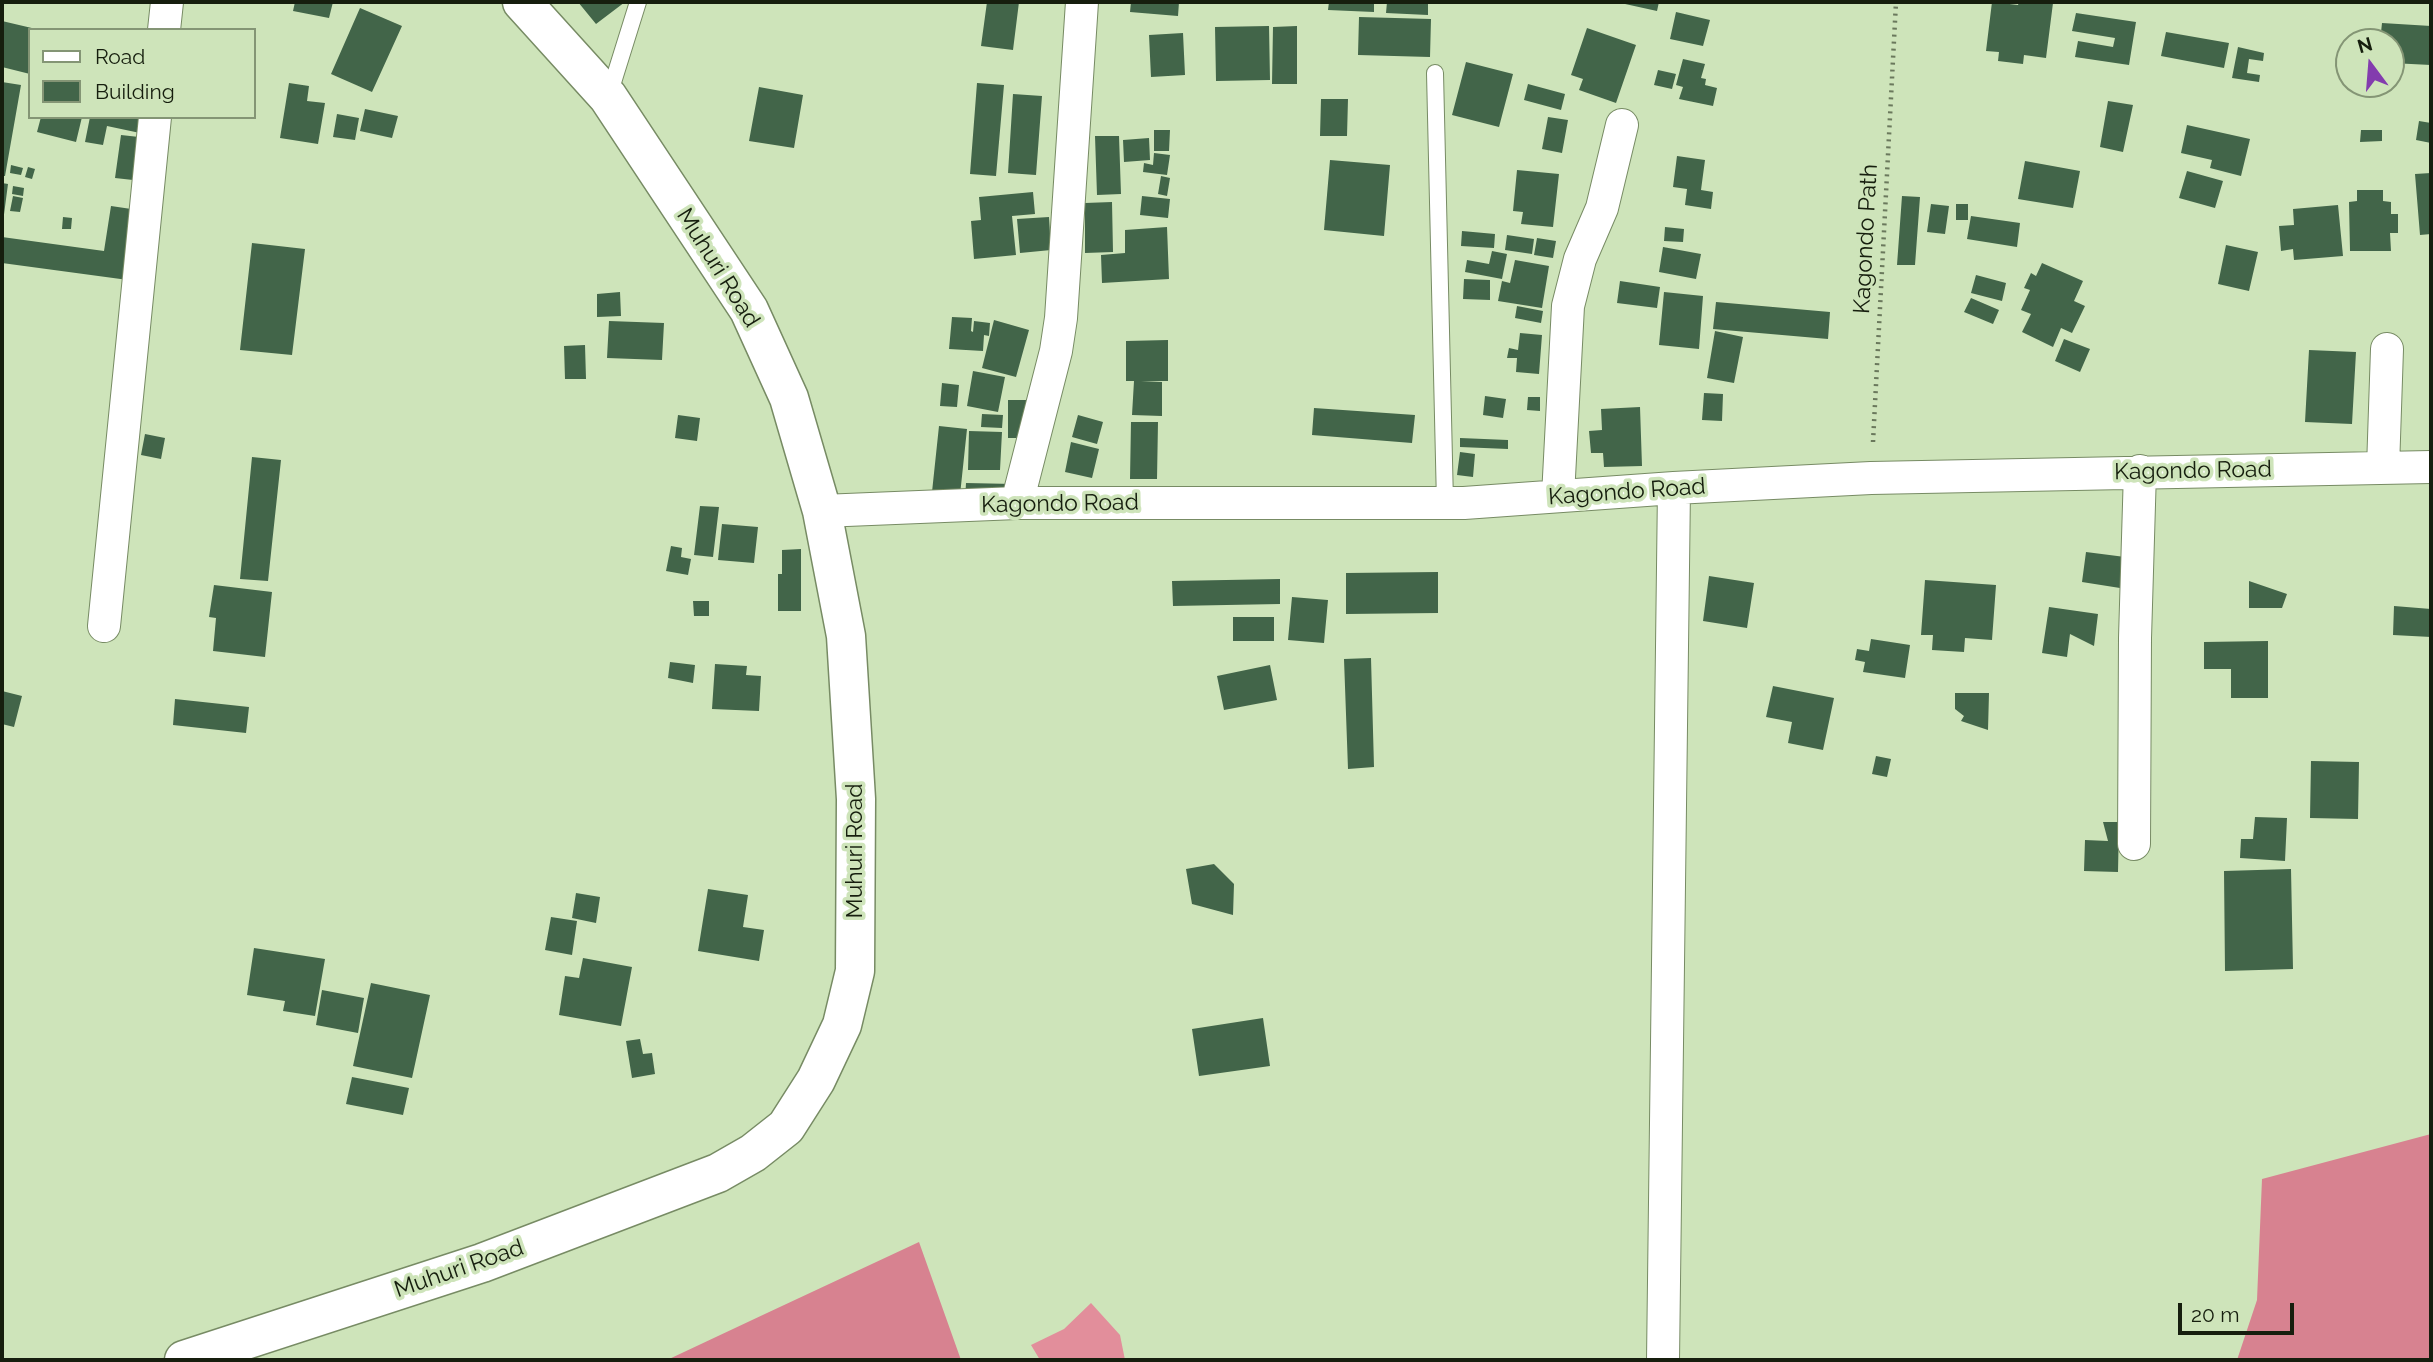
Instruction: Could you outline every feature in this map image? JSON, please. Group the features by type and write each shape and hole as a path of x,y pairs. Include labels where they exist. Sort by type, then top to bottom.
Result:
{"main road":[{"name":"Muhuri Road","path":"184,1360 482,1263 718,1173 754,1153 786,1127 816,1080 842,1025 855,971 856,799 846,636 822,511 789,398 749,310 608,97 522,2"}],"street":[{"path":"164,28 167,2"},
{"path":"1017,503 1056,351 1061,318 1082,2"},
{"path":"104,626 155,119"},
{"path":"1558,496 1568,306 1580,259 1602,208 1622,125"},
{"path":"2383,468 2386,349"},
{"name":"Kagondo Road","path":"822,511 1017,503 1445,503 1871,478 2431,467"},
{"path":"2134,844 2135,638 2140,471"},
{"path":"1663,1360 1674,488"}],"lane":[{"path":"608,97 638,2"},
{"path":"1435,73 1445,503"}],"path":[{"name":"Kagondo Path","path":"1871,478 1896,2"}],"shaded area":[{"path":"2431,1134 2431,1360 2237,1360 2257,1300 2262,1179"},
{"path":"919,1242 961,1360 667,1360 767,1313"},
{"path":"1091,1303 1120,1335 1125,1360 1040,1360 1031,1345 1064,1329"}],"building":[{"path":"295,2 333,2 329,18 293,11"},
{"path":"578,2 625,2 596,24"},
{"path":"987,2 1019,2 1013,50 981,46"},
{"path":"1131,2 1179,2 1178,16 1130,12"},
{"path":"1329,2 1374,2 1374,12 1328,10"},
{"path":"1387,2 1428,2 1428,15 1386,13"},
{"path":"1616,2 1659,2 1657,11"},
{"path":"1992,2 2018,5 2019,2 2053,3 2046,58 2024,55 2023,64 1998,61 1999,52 1986,51"},
{"path":"360,8 402,26 372,92 331,74"},
{"path":"1676,12 1710,20 1703,46 1670,39"},
{"path":"2076,13 2136,22 2129,65 2075,57 2078,41 2113,47 2115,38 2072,31"},
{"path":"1359,17 1431,19 1430,57 1358,55"},
{"path":"2,21 32,28 28,28 28,74 2,67"},
{"path":"2382,23 2431,26 2431,65 2405,64 2405,28 2381,28"},
{"path":"1269,26 1270,80 1216,81 1215,27"},
{"path":"1297,26 1297,84 1272,84 1273,27"},
{"path":"1587,28 1636,45 1616,103 1579,90 1583,79 1571,75"},
{"path":"2166,32 2229,43 2224,68 2161,56"},
{"path":"1183,33 1185,75 1151,77 1149,35"},
{"path":"2238,47 2264,53 2263,61 2249,59 2247,73 2260,75 2259,82 2232,78"},
{"path":"1683,59 1705,64 1701,78 1706,79 1705,85 1717,88 1713,106 1679,99 1683,87 1676,85"},
{"path":"1466,62 1513,74 1499,127 1452,115"},
{"path":"1658,70 1676,74 1672,89 1654,85"},
{"path":"2,82 21,85 5,176 2,176"},
{"path":"289,83 309,86 307,101 325,103 318,144 280,138"},
{"path":"977,83 1004,85 996,176 970,174"},
{"path":"1528,84 1565,94 1561,110 1524,100"},
{"path":"759,87 803,95 794,148 749,141"},
{"path":"1013,94 1042,96 1036,175 1008,173"},
{"path":"1321,99 1348,99 1347,136 1320,136"},
{"path":"2108,101 2133,105 2123,152 2100,147"},
{"path":"365,109 398,116 392,138 360,131"},
{"path":"337,114 359,118 355,140 333,137"},
{"path":"1548,117 1568,120 1562,153 1542,149"},
{"path":"40,119 82,119 76,142 37,132"},
{"path":"90,119 142,119 140,133 107,126 103,145 85,142"},
{"path":"2419,121 2431,123 2431,143 2416,140"},
{"path":"2187,125 2250,139 2241,176 2210,168 2212,160 2181,153"},
{"path":"1154,130 1170,130 1169,151 1154,151"},
{"path":"2361,130 2382,130 2382,141 2360,142"},
{"path":"121,135 148,138 142,181 115,178"},
{"path":"1095,136 1119,136 1121,194 1097,195"},
{"path":"1149,138 1150,160 1124,162 1123,140"},
{"path":"1154,153 1170,155 1167,175 1143,172 1144,163 1153,165"},
{"path":"1677,156 1705,160 1701,190 1713,192 1711,209 1685,205 1687,189 1673,187"},
{"path":"1330,160 1390,165 1384,236 1324,230"},
{"path":"2025,161 2080,171 2073,208 2018,199"},
{"path":"11,165 23,168 21,175 10,173"},
{"path":"28,167 35,169 32,179 25,177"},
{"path":"1517,170 1559,174 1553,227 1521,224 1523,212 1513,211"},
{"path":"2187,171 2223,181 2215,208 2179,198"},
{"path":"2431,173 2431,234 2420,235 2415,174"},
{"path":"1161,176 1170,178 1167,196 1158,194"},
{"path":"2,183 8,184 3,222 2,222"},
{"path":"13,186 24,188 23,196 12,194"},
{"path":"2357,190 2383,190 2383,201 2391,202 2391,214 2398,214 2398,233 2390,233 2391,251 2350,251 2349,202 2357,201"},
{"path":"1033,192 1035,214 1012,216 1016,255 974,259 971,221 981,220 979,197"},
{"path":"13,196 23,198 20,212 10,211"},
{"path":"1142,196 1170,199 1168,218 1140,215"},
{"path":"1902,196 1920,197 1915,265 1897,265"},
{"path":"1112,202 1113,252 1085,253 1085,203"},
{"path":"1931,204 1949,206 1945,234 1927,232"},
{"path":"1956,204 1968,204 1968,220 1956,220"},
{"path":"2338,205 2343,256 2294,260 2293,249 2281,251 2279,226 2294,225 2293,209"},
{"path":"111,206 138,210 128,280 2,263 2,237 104,251"},
{"path":"1971,216 2020,223 2017,247 1967,239"},
{"path":"63,217 72,218 71,229 62,229"},
{"path":"1049,217 1051,250 1020,253 1017,219"},
{"path":"1167,227 1169,279 1102,283 1101,255 1125,253 1125,230"},
{"path":"1665,227 1684,229 1683,242 1664,241"},
{"path":"1462,231 1495,234 1494,248 1461,246"},
{"path":"1507,235 1534,239 1532,254 1505,250"},
{"path":"1537,238 1556,241 1553,258 1534,255"},
{"path":"252,243 305,249 292,355 240,350"},
{"path":"2226,245 2258,252 2249,291 2218,284"},
{"path":"1663,247 1701,254 1696,279 1659,272"},
{"path":"1492,251 1507,254 1502,279 1465,272 1467,260 1489,264"},
{"path":"1515,260 1549,266 1542,308 1498,301 1502,281 1510,283"},
{"path":"2042,263 2083,281 2074,301 2085,306 2072,333 2061,328 2053,347 2022,332 2031,314 2021,310 2030,290 2024,288 2031,273 2036,276"},
{"path":"1976,275 2006,283 2002,301 1971,293"},
{"path":"1464,279 1490,280 1490,300 1463,299"},
{"path":"1620,281 1660,287 1657,308 1617,303"},
{"path":"620,292 621,316 597,317 597,294"},
{"path":"1664,292 1703,296 1699,349 1659,345"},
{"path":"1971,298 1999,310 1993,324 1964,312"},
{"path":"1716,302 1830,312 1828,339 1713,329"},
{"path":"1517,306 1543,311 1541,323 1515,318"},
{"path":"952,317 972,318 973,332 974,321 990,323 989,336 984,335 983,351 949,349"},
{"path":"994,320 1029,330 1016,377 982,368"},
{"path":"609,321 664,323 662,360 607,358"},
{"path":"1715,331 1743,337 1734,383 1707,378"},
{"path":"1520,333 1542,335 1539,374 1516,372 1517,358 1507,358 1509,348 1518,350"},
{"path":"2064,339 2090,349 2080,372 2055,361"},
{"path":"1168,340 1168,381 1141,381 1162,382 1162,416 1132,415 1134,381 1126,381 1126,341"},
{"path":"585,345 586,379 565,379 564,346"},
{"path":"2309,350 2356,352 2352,424 2305,422"},
{"path":"973,371 1005,377 998,412 967,406"},
{"path":"942,383 959,385 957,407 940,406"},
{"path":"1704,393 1723,394 1722,421 1702,420"},
{"path":"1485,396 1506,399 1503,418 1483,415"},
{"path":"1528,397 1540,397 1540,411 1527,410"},
{"path":"1008,400 1028,400 1028,438 1008,438"},
{"path":"1640,407 1642,466 1604,467 1603,453 1591,453 1589,431 1602,430 1601,409"},
{"path":"1314,408 1415,415 1412,443 1312,435"},
{"path":"982,414 1003,415 1002,428 981,427"},
{"path":"678,415 700,418 697,441 675,438"},
{"path":"1078,415 1103,422 1097,444 1072,437"},
{"path":"1131,422 1158,422 1157,479 1130,479"},
{"path":"939,426 967,429 960,495 932,492"},
{"path":"969,431 1002,432 1000,470 968,470"},
{"path":"145,434 165,438 161,459 141,455"},
{"path":"1460,438 1508,440 1508,449 1460,447"},
{"path":"1071,442 1099,449 1092,478 1065,472"},
{"path":"1460,452 1475,454 1473,477 1457,475"},
{"path":"252,457 281,460 268,581 240,579"},
{"path":"966,483 1014,484 1014,502 965,500"},
{"path":"700,506 719,507 713,557 694,555"},
{"path":"722,524 758,527 754,563 718,560"},
{"path":"671,546 682,548 681,557 691,559 688,575 666,571"},
{"path":"801,549 801,611 778,611 778,574 782,574 782,550"},
{"path":"2086,552 2125,557 2120,588 2082,582"},
{"path":"1438,572 1438,613 1346,614 1346,573"},
{"path":"1709,576 1754,583 1747,628 1703,621"},
{"path":"1280,579 1280,604 1173,606 1172,581"},
{"path":"1925,580 1996,585 1992,640 1965,638 1964,652 1932,650 1933,635 1921,635"},
{"path":"2249,581 2287,594 2282,608 2249,608"},
{"path":"214,585 272,592 265,657 213,651 216,618 209,617"},
{"path":"1292,597 1328,600 1324,643 1288,640"},
{"path":"693,601 709,601 709,616 694,616"},
{"path":"2394,606 2431,609 2431,637 2393,635"},
{"path":"2049,607 2098,614 2094,646 2070,634 2067,657 2042,653"},
{"path":"1233,617 1274,617 1274,641 1233,641"},
{"path":"1871,639 1910,645 1905,678 1863,672 1865,662 1855,660 1857,649 1869,651"},
{"path":"2268,641 2268,698 2231,698 2231,669 2204,669 2204,642"},
{"path":"1371,658 1374,767 1348,769 1344,659"},
{"path":"670,662 695,665 693,683 668,678"},
{"path":"715,664 747,666 746,675 761,676 759,711 712,709"},
{"path":"1270,665 1277,700 1224,710 1217,676"},
{"path":"1773,686 1834,698 1823,750 1788,743 1792,722 1766,717"},
{"path":"2,691 22,696 14,727 2,724"},
{"path":"1955,693 1989,693 1988,730 1961,721 1964,716 1955,709"},
{"path":"175,699 249,707 246,733 173,725"},
{"path":"1876,756 1891,759 1887,777 1872,774"},
{"path":"2311,761 2359,762 2358,819 2310,818"},
{"path":"2255,817 2287,818 2285,861 2240,858 2241,839 2253,839"},
{"path":"2103,822 2119,822 2118,872 2084,871 2085,840 2108,841"},
{"path":"1214,864 1234,884 1233,915 1192,904 1186,869"},
{"path":"2291,869 2293,969 2225,971 2224,871"},
{"path":"708,889 748,895 743,927 764,930 759,961 698,951"},
{"path":"576,893 600,897 596,923 572,918"},
{"path":"551,917 577,921 572,955 545,950"},
{"path":"254,948 325,959 315,1016 283,1011 285,1001 247,995"},
{"path":"583,958 632,967 621,1026 559,1015 565,976 579,978"},
{"path":"371,983 430,995 412,1078 353,1066"},
{"path":"322,990 364,998 358,1033 316,1025"},
{"path":"1263,1018 1270,1066 1199,1076 1192,1029"},
{"path":"640,1039 643,1054 652,1053 655,1074 632,1078 626,1041"},
{"path":"352,1077 409,1088 403,1115 346,1104"}]}
